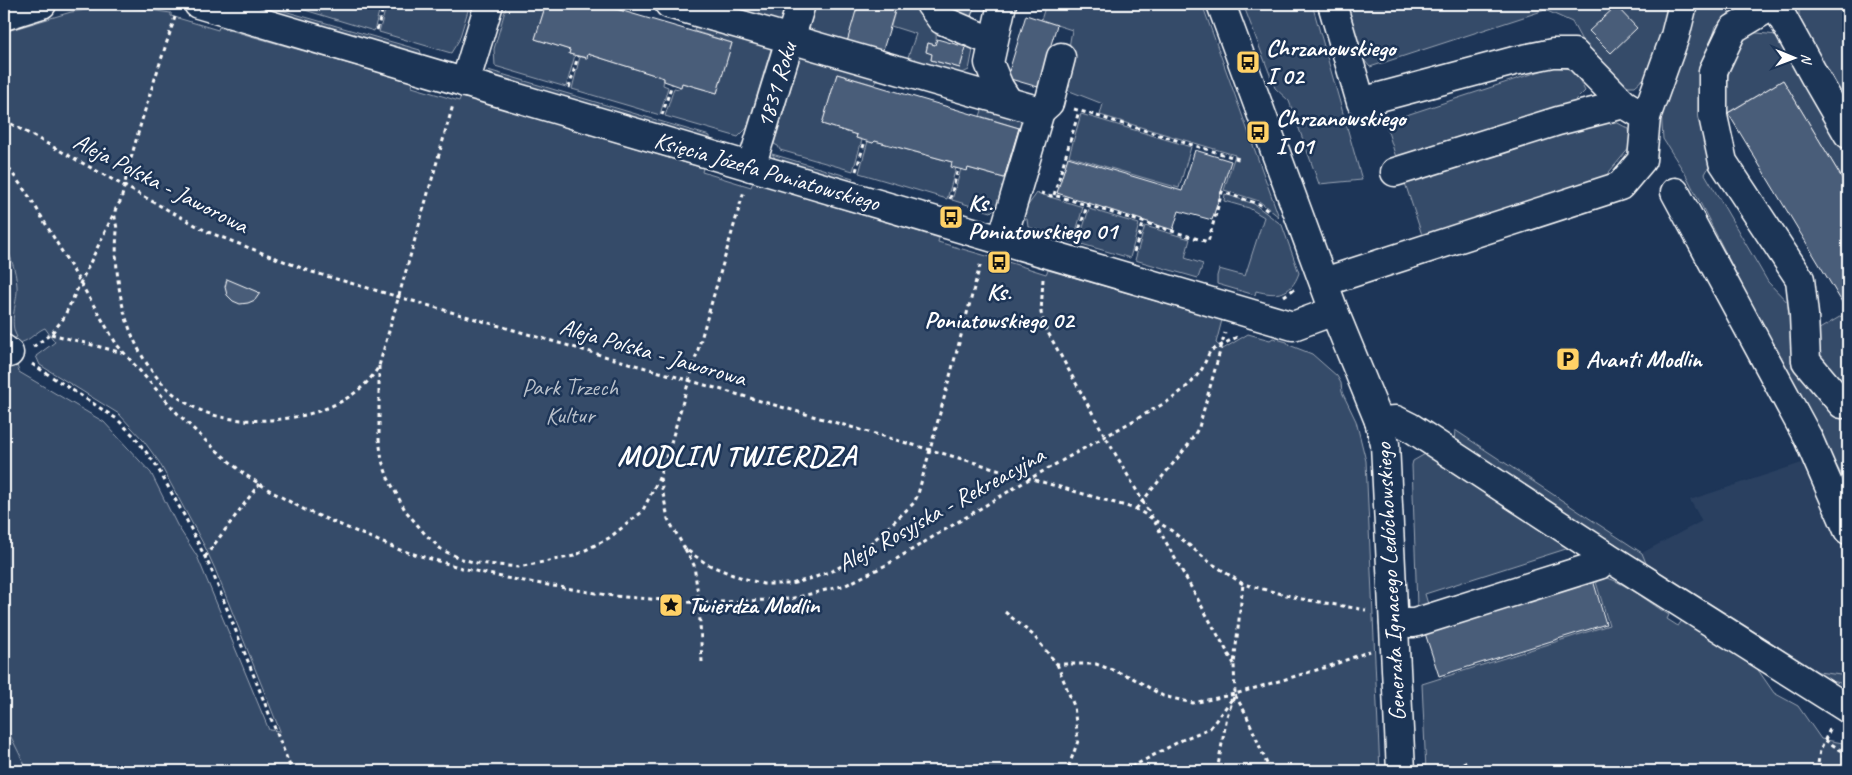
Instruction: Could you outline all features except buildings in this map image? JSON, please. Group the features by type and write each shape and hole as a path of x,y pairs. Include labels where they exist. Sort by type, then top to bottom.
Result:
{"street":[{"path":"4,16 42,4"},
{"path":"465,83 489,4"},
{"path":"670,4 1008,101 1052,107"},
{"name":"1831 Roku","path":"751,167 801,4"},
{"path":"930,4 942,20 991,53"},
{"path":"1002,4 991,53 999,87 1008,101"},
{"name":"Generała Ignacego Ledóchowskiego","path":"1221,4 1334,311 1379,421 1386,452 1401,771"},
{"path":"1332,4 1361,102 1514,60 1553,53 1574,53 1635,111"},
{"path":"1324,282 1620,186 1642,160 1635,111 1675,36 1683,4"},
{"path":"1848,134 1775,4 1733,30 1713,71 1713,116 1724,162 1800,279 1806,361 1842,404 1848,400"},
{"name":"Księcia Józefa Poniatowskiego","path":"187,9 465,83 1002,240 1048,254 1241,322 1294,326 1334,311"},
{"path":"952,85 967,80 991,53"},
{"path":"1002,240 1052,107 1061,57"},
{"path":"1395,172 1558,121 1635,111"},
{"path":"1675,192 1808,438 1848,530"},
{"path":"1379,421 1396,420 1410,427 1605,555 1848,709"},
{"path":"1394,627 1414,623 1599,565 1605,555"}],"path":[{"path":"375,35 384,4"},
{"path":"187,9 121,200 63,320 51,334 14,350 117,419 134,436 156,465 185,517 204,557 292,771"},
{"path":"568,91 578,56"},
{"path":"465,83 456,94 380,366 379,439 382,461 392,487 412,519 438,547 456,557 477,563 518,567 574,556 609,538 642,512 660,478 751,167"},
{"path":"662,118 672,84"},
{"path":"1054,195 1079,110 1242,160"},
{"name":"Aleja Polska - Jaworowa","path":"4,120 208,232 312,272 1136,509 1172,531 1208,561 1244,584 1302,598 1394,627"},
{"path":"858,165 865,141"},
{"name":"Aleja Rosyjska - Rekreacyjna","path":"4,162 31,199 124,354 206,442 259,484 288,502 320,517 400,550 475,571 613,596 700,603 790,599 846,585 888,564 1031,478 1172,399 1192,382 1202,369 1210,351 1248,329 1241,322"},
{"path":"950,200 958,168"},
{"path":"1037,192 1087,204 1208,242 1222,192 1259,204 1273,215"},
{"path":"1076,238 1087,204"},
{"path":"115,212 117,225 116,271 130,328 142,356 160,382 182,401 208,414 238,420 271,420 302,415 334,404 363,388 380,366"},
{"path":"1133,254 1144,222"},
{"path":"1048,254 1042,290 1042,313 1046,329 1234,664"},
{"path":"685,549 707,564 733,576 763,584 791,584 834,570 853,560 914,503 981,259"},
{"path":"1136,509 1189,444 1199,427 1224,333 1241,322"},
{"path":"51,334 124,354"},
{"path":"155,388 160,382"},
{"path":"660,478 668,519 694,565 700,603 702,662"},
{"path":"204,557 240,506 259,484"},
{"path":"475,571 477,563"},
{"path":"1217,771 1227,716 1235,694 1234,664 1244,584"},
{"path":"1005,612 1033,635 1057,664 1074,706 1078,741 1067,771"},
{"path":"1057,664 1096,664 1132,677 1163,696 1193,703 1235,694 1330,666 1394,627"},
{"path":"1124,771 1184,739 1210,728 1235,694"},
{"path":"1235,694 1246,714 1270,771"},
{"path":"1817,771 1820,750 1825,740 1842,751 1848,763"},
{"path":"1464,760 1468,771"}],"shaded area":[{"path":"4,239 14,268 17,287 13,325 17,337 4,361"},
{"path":"1805,462 1848,554 1848,676 1818,672 1646,563 1642,553 1702,521 1690,500"},
{"path":"4,723 28,771 4,771"}],"green space":[{"path":"236,4 260,4 420,50 420,57"},
{"path":"285,4 381,4 374,31"},
{"path":"387,4 414,4 431,9 433,4 470,4 459,40 451,53 379,32"},
{"path":"507,4 546,4 535,39 570,50 575,55 566,87 495,66 494,49"},
{"path":"722,4 786,4 779,28 724,7"},
{"path":"816,4 858,4 846,47 807,35"},
{"path":"897,4 920,4 930,18 936,34 935,45 928,43 926,51 932,54 931,60 960,68 966,47 970,45 973,50 969,70 952,78 906,63 916,34 891,26"},
{"path":"1046,4 1202,4 1279,217 1259,201 1224,190 1235,155 1100,115 1103,104 1062,88 1072,30 1041,20"},
{"path":"1243,4 1312,4 1362,180 1319,184 1289,101 1275,88"},
{"path":"1346,4 1676,4 1651,72 1635,86 1620,86 1586,48 1572,22 1545,10 1370,67 1352,46"},
{"path":"1691,4 1738,4 1716,26 1700,80 1714,158 1705,174 1768,282 1794,309 1848,413 1848,485 1822,442 1686,175 1663,139 1660,94"},
{"path":"1803,4 1848,4 1848,115 1799,32 1799,11"},
{"name":"Park Trzech Kultur","path":"119,6 171,13 171,16 218,30 219,27 413,82 412,87 459,101 461,96 703,168 702,172 751,187 753,182 939,238 938,242 990,257 990,261 1007,266 1008,262 1046,274 1048,270 1222,320 1216,343 1223,349 1248,334 1287,342 1289,345 1312,354 1337,376 1341,383 1342,392 1356,421 1366,461 1380,771 28,771 4,723 4,361 16,362 19,372 104,422 151,473 177,525 197,556 269,730 280,731 215,569 159,462 143,440 119,414 40,365 36,356 55,342 45,328 25,341 16,342 11,340 17,337 14,331 13,318 17,286 14,268 4,239 4,32 71,12"},
{"path":"696,23 772,46 747,128 738,137 665,116 674,88 679,89 682,83 717,93 732,43 694,31"},
{"path":"1748,32 1777,35 1794,58 1848,149 1848,188 1783,80 1722,116 1732,61 1736,50"},
{"path":"588,54 664,78 663,85 668,87 660,115 572,89 580,56 586,58"},
{"path":"801,54 878,77 875,85 837,74 822,124 857,135 856,138 862,140 853,171 780,150 774,144"},
{"path":"1553,67 1574,69 1585,91 1567,109 1398,164 1385,122"},
{"path":"488,70 710,136 710,143 495,79"},
{"path":"983,108 1023,120 997,206 991,212 952,200 961,169 967,171 968,168 1004,178 1019,128 980,116"},
{"path":"1081,114 1191,147 1179,188 1069,156"},
{"path":"1614,121 1629,129 1631,146 1599,184 1424,241 1404,180 1578,123"},
{"path":"868,141 873,143 875,141 952,162 956,168 947,199 859,173"},
{"path":"772,154 853,178 851,184 777,161"},
{"path":"1037,193 1083,207 1073,242 1028,227 1027,219 1023,219 1026,208"},
{"path":"1225,194 1254,204 1282,225 1299,273 1296,281 1287,290 1276,294 1256,291 1255,295 1217,284 1219,269 1245,276 1264,217 1249,208 1224,201"},
{"path":"1089,209 1139,224 1130,258 1078,243"},
{"path":"1145,226 1190,239 1185,258 1203,264 1198,278 1135,260"},
{"path":"1848,312 1848,388 1823,374 1811,334"},
{"path":"1455,430 1642,553 1646,563 1818,672 1848,676 1848,685 1824,679 1454,443"},
{"path":"1427,453 1569,548 1425,594 1430,611 1419,608 1417,606 1412,465 1413,461"},
{"path":"1602,577 1617,582 1636,593 1669,615 1667,619 1678,626 1683,619 1756,667 1774,693 1798,706 1821,739 1848,744 1848,771 1426,771 1422,684 1609,625 1595,579"}],"place":[{"name":"Chrzanowskiego I 02","path":"1248,62"},
{"name":"Chrzanowskiego I 01","path":"1258,132"},
{"name":"Ks. Poniatowskiego 01","path":"951,217"},
{"name":"Ks. Poniatowskiego 02","path":"999,262"},
{"name":"Avanti Modlin","path":"1568,359"},
{"name":"Twierdza Modlin","path":"671,605"}],"district":[{"name":"MODLIN TWIERDZA","path":"737,455"}]}
